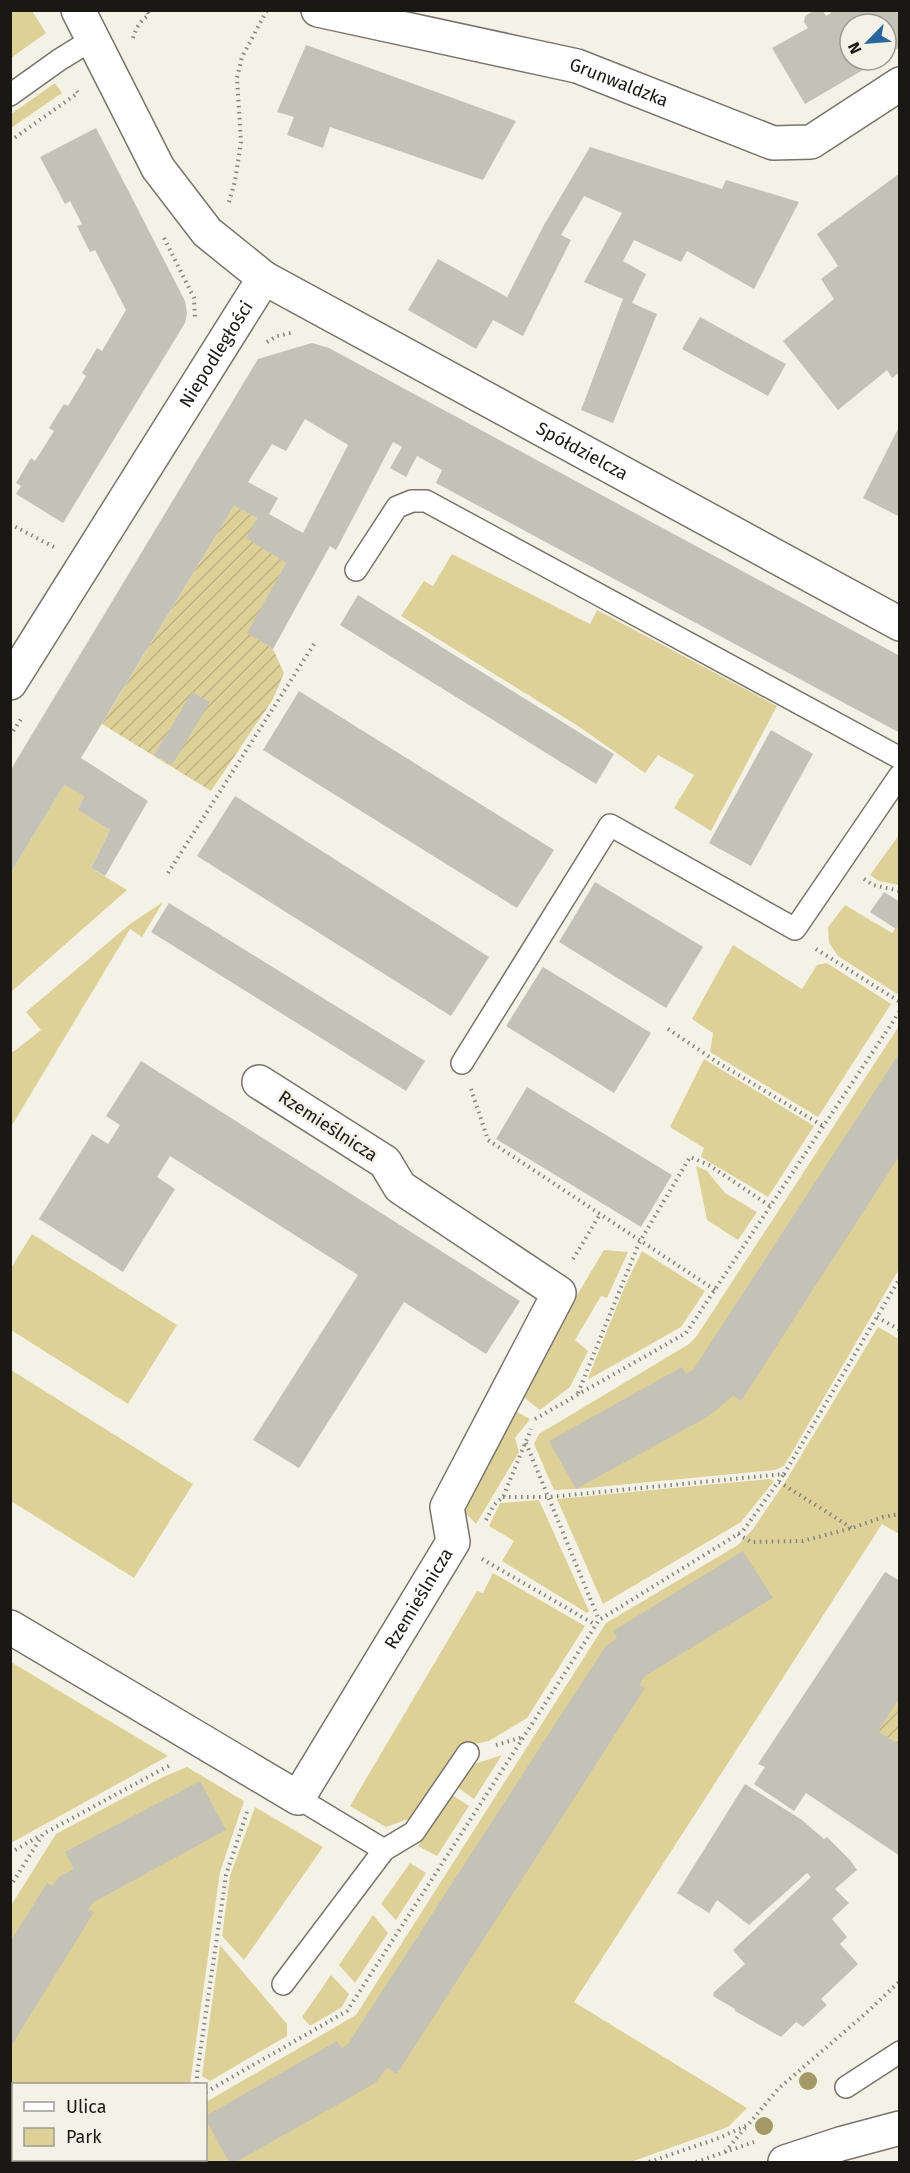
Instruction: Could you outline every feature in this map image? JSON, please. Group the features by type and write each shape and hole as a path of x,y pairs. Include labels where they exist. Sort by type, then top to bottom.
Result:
{"street":[{"path":"78,10 158,168 207,232 264,278"},
{"name":"Grunwaldzka","path":"318,10 577,66 773,143 811,142 900,84"},
{"name":"Spółdzielcza","path":"264,278 900,624"},
{"name":"Niepodległości","path":"10,683 264,278"},
{"name":"Rzemieślnicza","path":"259,1082 385,1162 400,1187 559,1293 447,1507 453,1542 298,1798"},
{"path":"10,1627 298,1798"},
{"path":"785,2163 840,2144 900,2128"}],"lane":[{"path":"10,95 93,39"},
{"path":"356,570 397,507 412,501 426,501 900,758"},
{"path":"462,1063 610,825 795,929 900,775"},
{"path":"283,1984 384,1850 414,1832 468,1753"},
{"path":"298,1798 384,1850"},
{"path":"846,2087 900,2052"}],"path":[{"path":"132,42 135,29 149,15 147,10"},
{"path":"223,200 228,205 235,181 240,142 237,78 242,57 267,10"},
{"path":"162,235 195,298 193,326"},
{"path":"10,524 60,550"},
{"path":"168,873 316,641"},
{"path":"841,862 873,885 900,891"},
{"path":"795,929 799,939 900,1002"},
{"path":"494,1504 503,1497 536,1417 686,1333 900,1011"},
{"path":"668,1029 717,1062 823,1126"},
{"path":"462,1063 488,1140 715,1290"},
{"path":"578,1394 641,1240 690,1157 709,1165 770,1206"},
{"path":"588,1236 599,1216"},
{"path":"207,2091 347,2011 599,1620 743,1531 784,1474 900,1278"},
{"path":"877,1317 900,1330"},
{"path":"526,1443 599,1620"},
{"path":"503,1497 549,1497 784,1474"},
{"path":"779,1482 852,1528"},
{"path":"738,1534 751,1542 803,1541 900,1514"},
{"path":"453,1542 596,1625"},
{"path":"10,1853 176,1762"},
{"path":"197,2083 196,2074 226,1875 249,1808"},
{"path":"10,1887 43,1834"},
{"path":"724,2153 778,2089 900,1981"},
{"path":"649,2163 748,2125"}],"green space":[{"path":"11,10 32,11 46,33 11,58"},
{"path":"55,83 62,93 11,128 11,114"},
{"path":"234,506 257,518 247,538 286,563 248,633 273,649 284,673 273,699 211,791 102,724"},
{"path":"452,554 590,624 597,610 777,706 711,831 674,808 694,775 658,755 645,773 578,726 401,616 424,581 433,586"},
{"path":"64,785 84,796 78,810 110,830 91,868 127,890 11,992 10,874"},
{"path":"899,835 899,885 879,881 870,875"},
{"path":"163,902 142,937 130,929 11,1127 11,1050 13,1052 41,1030 26,1012 130,924"},
{"path":"845,905 892,933 899,923 899,992 897,994 838,956 829,943 828,927"},
{"path":"733,945 802,989 817,965 827,963 891,1004 818,1117 710,1052 713,1033 692,1019"},
{"path":"899,1026 899,1269 784,1466 775,1470 554,1490 534,1444 539,1434 689,1344 696,1337"},
{"path":"704,1059 814,1126 768,1197 701,1157 704,1148 670,1127"},
{"path":"696,1166 707,1171 725,1193 757,1212 738,1240 707,1220"},
{"path":"32,1234 177,1325 128,1404 11,1330 11,1268"},
{"path":"604,1250 628,1252 607,1298 601,1296 575,1340 588,1351 570,1387 540,1410 522,1396"},
{"path":"642,1251 705,1291 681,1327 589,1379 625,1286"},
{"path":"878,1327 899,1339 899,1534 882,1524 574,2002 747,2108 728,2127 631,2162 208,2162 207,2101 356,2015 606,1623 738,1545 753,1529 787,1479"},
{"path":"11,1370 193,1484 134,1578 11,1501"},
{"path":"512,1409 530,1419 515,1438 519,1452 476,1524 459,1506"},
{"path":"769,1479 774,1481 741,1522 603,1604 557,1499"},
{"path":"539,1500 589,1611 587,1613 502,1561 514,1541 489,1526 500,1503"},
{"path":"493,1573 585,1626 527,1718 489,1741 460,1747 414,1817 386,1827 350,1806 477,1591 483,1593"},
{"path":"11,1662 168,1756 11,1843"},
{"path":"899,1697 899,1745 878,1731"},
{"path":"502,1755 474,1799 457,1787 474,1764"},
{"path":"187,1767 244,1801 220,1872 190,2083 12,2083 12,2161 156,2161 11,2162 10,1907 56,1834 163,1777"},
{"path":"452,1795 469,1806 437,1856 418,1846"},
{"path":"255,1807 323,1847 244,1960 222,1936 230,1876"},
{"path":"410,1863 426,1873 396,1920 381,1904"},
{"path":"373,1915 388,1933 355,1983 339,1965"},
{"path":"220,1945 287,2024 287,2036 210,2081 202,2076"},
{"path":"331,1975 349,1994 342,2007 310,2026 302,2017"}],"building":[{"path":"815,10 823,11 826,16 831,13 830,10 900,10 900,47 898,48 898,12 838,12 838,72 860,72 805,104 772,48 808,28 804,22 805,16"},
{"path":"306,45 516,121 483,180 330,127 323,148 287,135 294,117 277,112"},
{"path":"96,128 185,301 187,313 185,323 63,523 16,494 21,486 16,483 31,458 35,461 49,439 54,431 49,428 64,404 68,406 86,376 82,373 97,348 102,351 126,310 95,250 90,252 77,226 82,224 70,201 65,204 40,157"},
{"path":"590,147 722,189 726,180 799,202 754,289 687,251 681,262 634,240 623,261 646,274 632,303 657,314 613,423 581,410 623,299 584,282 622,213 584,196 561,235 571,240 523,336 493,320 476,349 408,310 438,259 507,297 544,225"},
{"path":"900,173 900,372 892,378 887,370 838,410 783,341 834,299 821,279 838,266 817,234"},
{"path":"700,317 786,364 768,396 682,349"},
{"path":"312,343 329,348 900,656 900,733 436,483 442,470 417,456 406,477 390,468 402,447 393,442 336,550 330,546 273,649 247,633 286,563 246,538 257,518 234,506 81,758 148,801 105,876 91,868 110,830 78,810 84,796 64,785 10,874 10,771 258,359","holes":["305,419 348,445 303,533 269,514 278,498 248,482 272,444 286,451"]},
{"path":"900,425 900,517 863,498"},
{"path":"358,595 614,754 596,784 340,625"},
{"path":"299,691 554,850 517,908 263,750"},
{"path":"192,692 210,702 172,765 154,755"},
{"path":"771,730 813,754 751,866 709,843"},
{"path":"235,796 489,957 451,1016 197,856"},
{"path":"595,882 703,947 666,1008 559,942"},
{"path":"884,892 900,902 900,923 896,929 870,912"},
{"path":"169,903 425,1061 406,1091 151,932"},
{"path":"543,967 651,1033 614,1093 506,1026"},
{"path":"900,1052 900,1155 741,1401 733,1396 709,1416 576,1489 549,1441 682,1367 686,1374 693,1370"},
{"path":"141,1061 520,1301 486,1354 404,1302 299,1468 253,1440 358,1275 170,1156 157,1177 175,1189 123,1272 39,1219 92,1134 108,1144 120,1125 106,1116"},
{"path":"527,1087 672,1175 641,1227 496,1139"},
{"path":"743,1551 773,1598 645,1676 639,1685 645,1688 397,2074 387,2068 376,2082 365,2089 236,2162 229,2162 207,2122 207,2115 337,2041 342,2048 348,2044 605,1647 617,1638 613,1631"},
{"path":"885,1572 900,1581 900,1697 878,1731 900,1745 900,1856 806,1793 794,1811 754,1784 765,1767 758,1764"},
{"path":"200,1781 226,1830 94,1902 88,1909 94,1912 10,2048 10,1942 47,1883 52,1886 60,1876 74,1869 65,1852"},
{"path":"745,1784 802,1820 824,1839 827,1837 857,1870 835,1889 849,1903 832,1919 847,1937 840,1944 858,1964 821,1999 827,2005 803,2027 796,2022 781,2037 713,1996 714,1992 745,1964 733,1950 811,1877 807,1873 749,1925 717,1900 709,1913 677,1893"}]}
